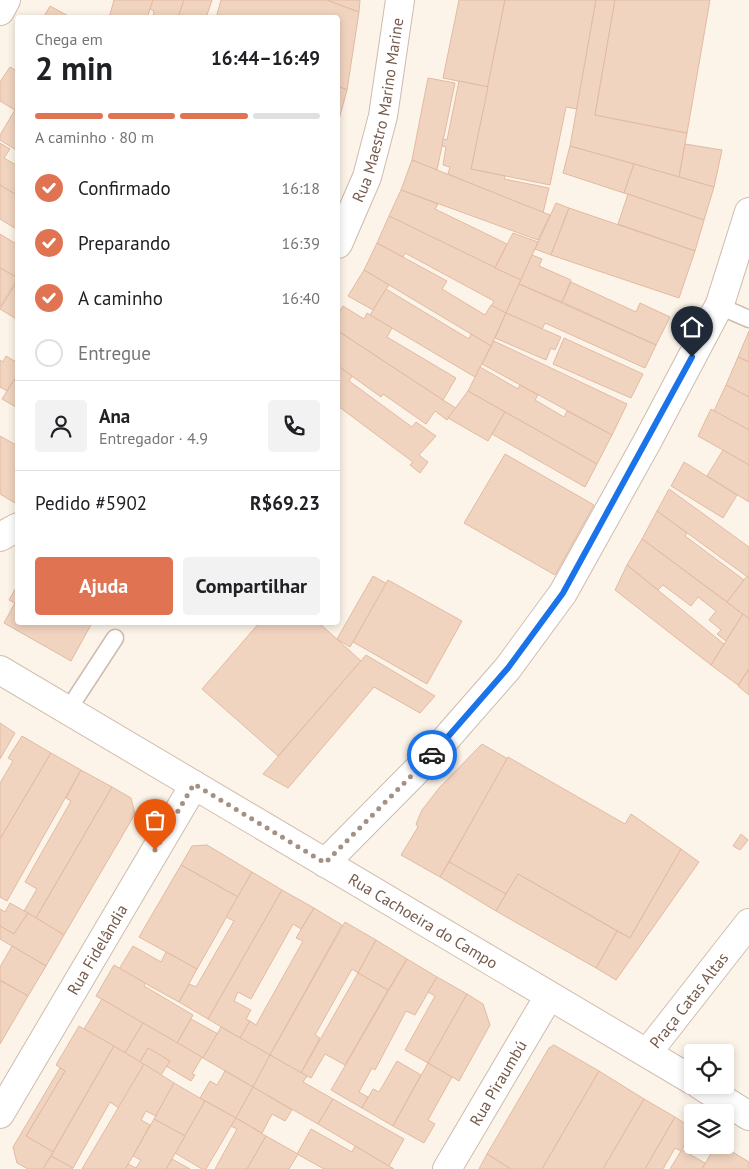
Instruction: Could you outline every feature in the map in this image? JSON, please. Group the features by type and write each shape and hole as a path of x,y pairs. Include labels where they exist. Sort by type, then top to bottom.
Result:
{"street":[{"path":"0,10 6,0"},
{"name":"Rua Maestro Marino Marine","path":"340,239 367,177 383,116 400,0"},
{"path":"325,863 431,756 508,668 563,593 647,442 719,306 749,212"},
{"path":"0,537 15,529"},
{"name":"Rua Cachoeira do Campo","path":"0,670 684,1075"},
{"name":"Rua Fidelândia","path":"0,1114 194,784"},
{"name":"Praça Catas Altas","path":"648,1052 749,923"},
{"name":"Rua Piraumbú","path":"447,1169 549,996"},
{"path":"714,1094 749,1116"}],"lane":[{"path":"719,306 749,319"},
{"path":"68,710 116,638"}],"building":[{"path":"114,0 153,0 148,15 110,15"},
{"path":"153,0 184,0 179,15 153,15 154,11 150,9"},
{"path":"184,0 212,0 207,15 179,15"},
{"path":"221,0 327,0 359,12 347,90 340,87 340,15 217,15"},
{"path":"327,0 360,0 359,12"},
{"path":"459,0 505,0 488,87 443,78"},
{"path":"505,0 596,0 577,109 566,107 550,185 471,169"},
{"path":"596,0 615,0 595,115 687,133 679,177 570,146"},
{"path":"615,0 710,0 687,133 595,115"},
{"path":"50,6 66,15 45,15"},
{"path":"10,67 15,70 15,110 0,101 0,82"},
{"path":"428,78 455,83 437,170 412,160"},
{"path":"459,81 488,87 471,169 505,176 504,179 549,188 543,213 448,174 450,167 443,165 446,147 442,146 443,139 447,140"},
{"path":"340,87 347,90 340,116"},
{"path":"15,110 15,149 0,140 0,135"},
{"path":"0,143 10,149 4,158 15,164 15,194 0,185"},
{"path":"685,144 722,150 714,187 679,177"},
{"path":"570,146 634,164 624,193 563,173"},
{"path":"412,160 550,215 538,240 401,190"},
{"path":"634,164 714,187 704,220 624,193"},
{"path":"0,185 15,194 15,228 0,219"},
{"path":"401,190 438,204 435,209 507,244 495,268 389,216"},
{"path":"628,194 704,220 695,251 618,224"},
{"path":"556,203 569,208 551,255 535,249"},
{"path":"569,208 695,251 679,298 551,255"},
{"path":"389,216 521,280 506,313 491,306 494,301 405,253 403,257 377,243"},
{"path":"513,233 538,242 521,280 495,268"},
{"path":"0,234 15,243 15,276 0,268"},
{"path":"377,243 447,281 442,289 485,315 491,305 506,313 491,346 364,270"},
{"path":"532,255 542,259 539,266 571,280 562,302 519,284"},
{"path":"0,268 15,276 15,283 0,307"},
{"path":"364,270 389,285 373,310 348,296"},
{"path":"571,282 636,312 640,303 670,317 656,345 562,302"},
{"path":"519,284 656,345 645,368 545,323 542,329 506,313"},
{"path":"15,285 15,318 0,309"},
{"path":"386,289 469,339 471,334 491,346 475,377 370,315"},
{"path":"343,306 364,319 367,313 392,328 387,337 456,378 443,400 340,332 340,311"},
{"path":"506,313 561,337 555,350 551,348 546,360 495,338"},
{"path":"749,331 749,362 738,357"},
{"path":"340,332 456,408 447,420 435,411 426,424 383,394 381,397 340,367"},
{"path":"564,338 643,374 631,398 553,364"},
{"path":"494,341 627,404 612,435 482,364"},
{"path":"6,356 15,361 15,379 7,391 0,387 0,360 3,362"},
{"path":"738,357 749,362 749,397 726,385"},
{"path":"340,367 352,376 349,381 412,427 416,422 436,436 419,455 428,462 420,473 410,465 413,462 340,407"},
{"path":"480,367 518,389 520,385 538,395 535,400 564,417 567,411 612,435 597,464 468,391"},
{"path":"15,379 15,406 2,399"},
{"path":"726,385 749,397 749,430 714,411"},
{"path":"468,391 505,412 488,441 448,418"},
{"path":"711,409 749,430 749,465 698,436"},
{"path":"505,412 597,464 585,487 492,434"},
{"path":"0,436 15,444 15,503 0,494"},
{"path":"723,450 749,465 749,502 707,476"},
{"path":"505,454 594,505 555,575 464,523"},
{"path":"684,462 737,495 723,518 671,486"},
{"path":"669,489 749,547 749,578 657,511"},
{"path":"657,511 687,533 685,536 744,580 727,602 642,539"},
{"path":"642,539 743,614 726,641 717,634 721,630 709,620 716,611 698,597 691,606 663,585 658,590 627,565"},
{"path":"627,565 724,644 711,665 615,590"},
{"path":"373,576 387,584 350,647 337,639"},
{"path":"747,576 749,578 749,619 727,602"},
{"path":"388,580 462,621 427,684 353,642"},
{"path":"15,589 15,603 9,600"},
{"path":"15,603 15,625 91,625 71,661 4,623"},
{"path":"743,614 749,619 749,669 738,685 711,665"},
{"path":"257,625 321,625 361,661 278,756 202,689"},
{"path":"366,655 435,696 420,713 374,687 288,788 263,774"},
{"path":"749,669 749,695 738,686"},
{"path":"0,723 15,733 0,759"},
{"path":"22,736 51,753 0,839 0,783 13,761 8,758"},
{"path":"482,744 508,759 440,877 401,855 418,827 416,824 422,810 440,787"},
{"path":"51,753 81,770 7,901 0,897 0,839"},
{"path":"508,757 625,824 631,814 681,849 630,938 518,874 506,894 449,862"},
{"path":"81,770 112,787 36,918 24,911 37,889 25,882 71,801 66,798"},
{"path":"112,787 131,798 135,814 64,935 36,918"},
{"path":"741,834 748,840 740,850 733,846"},
{"path":"207,845 252,872 238,897 181,865 192,846"},
{"path":"681,849 699,862 616,980 596,968 617,931 630,938"},
{"path":"449,862 506,894 496,911 440,877"},
{"path":"181,865 238,897 197,969 139,937"},
{"path":"252,872 282,890 208,1019 179,1002 189,984 196,987 234,921 226,917"},
{"path":"518,874 617,931 596,968 496,911"},
{"path":"282,890 314,908 301,929 293,924 251,999 238,992 234,1001 251,1010 246,1019 250,1021 240,1038 208,1019"},
{"path":"10,903 28,913 14,934 0,926 0,909 5,912"},
{"path":"314,908 342,925 270,1055 240,1038 250,1021 256,1025 303,941 296,938"},
{"path":"28,913 64,935 46,966 0,939 0,926 14,934"},
{"path":"345,922 376,940 358,973 352,969 315,1035 320,1038 301,1073 270,1055"},
{"path":"376,940 407,959 388,990 358,973"},
{"path":"12,946 46,966 28,996 0,980 0,967"},
{"path":"133,946 161,962 166,952 197,969 179,1002 119,969"},
{"path":"407,959 437,977 415,1015 406,1011 375,1070 372,1068 359,1092 368,1097 362,1108 331,1090"},
{"path":"114,965 145,983 144,986 193,1015 177,1043 96,996"},
{"path":"358,973 388,990 345,1065 325,1054 311,1078 301,1073"},
{"path":"437,977 467,994 428,1063 405,1050 435,996 428,992"},
{"path":"0,982 28,996 0,1044"},
{"path":"467,994 483,1004 490,1025 459,1081 428,1063"},
{"path":"102,999 143,1023 125,1053 84,1029"},
{"path":"191,1019 218,1034 203,1058 177,1043"},
{"path":"143,1023 202,1057 192,1074 195,1075 191,1081 166,1066 170,1061 148,1048 140,1062 125,1053"},
{"path":"79,1026 114,1046 53,1152 26,1136 65,1071 56,1065"},
{"path":"221,1027 270,1055 253,1087 203,1058"},
{"path":"554,1045 599,1071 542,1169 511,1169 487,1154 549,1048"},
{"path":"114,1046 144,1064 119,1108 110,1102 73,1168 51,1156"},
{"path":"148,1048 170,1061 161,1075 140,1062"},
{"path":"270,1055 307,1076 303,1082 333,1099 318,1124 253,1087"},
{"path":"397,1061 421,1075 393,1126 362,1108 373,1089 379,1092"},
{"path":"428,1063 452,1077 428,1120 435,1124 424,1143 393,1126"},
{"path":"144,1064 174,1083 156,1116 146,1111 141,1120 150,1125 133,1156 125,1169 82,1169"},
{"path":"60,1068 65,1071 26,1136 53,1152 43,1169 28,1169 17,1163 13,1147"},
{"path":"225,1071 253,1087 236,1118 200,1098 210,1081 217,1085"},
{"path":"599,1071 644,1099 603,1169 542,1169"},
{"path":"174,1083 205,1101 185,1136 154,1119"},
{"path":"253,1087 292,1110 285,1121 272,1114 262,1133 236,1118"},
{"path":"333,1099 404,1139 389,1166 318,1124"},
{"path":"644,1099 675,1117 645,1169 603,1169"},
{"path":"205,1101 236,1118 206,1169 202,1169 175,1153"},
{"path":"675,1117 684,1123 684,1146 682,1150 684,1154 689,1154 705,1163 702,1169 670,1169 681,1151 675,1148 663,1169 645,1169"},
{"path":"236,1118 266,1136 247,1169 215,1169 237,1129 231,1126"},
{"path":"154,1119 185,1136 172,1159 166,1169 125,1169 128,1164 136,1168 141,1160 133,1156"},
{"path":"311,1129 352,1152 355,1146 394,1169 324,1169 297,1154"},
{"path":"266,1136 298,1154 289,1169 247,1169"},
{"path":"734,1153 749,1162 749,1169 702,1169 711,1154"},
{"path":"487,1154 511,1169 479,1169"},
{"path":"51,1156 73,1168 43,1169"},
{"path":"172,1159 190,1169 166,1169"}],"way so far":[{"path":"155,850 194,784 325,863 432,755"}],"route":[{"path":"432,755 508,668 563,593 692,357"}]}
